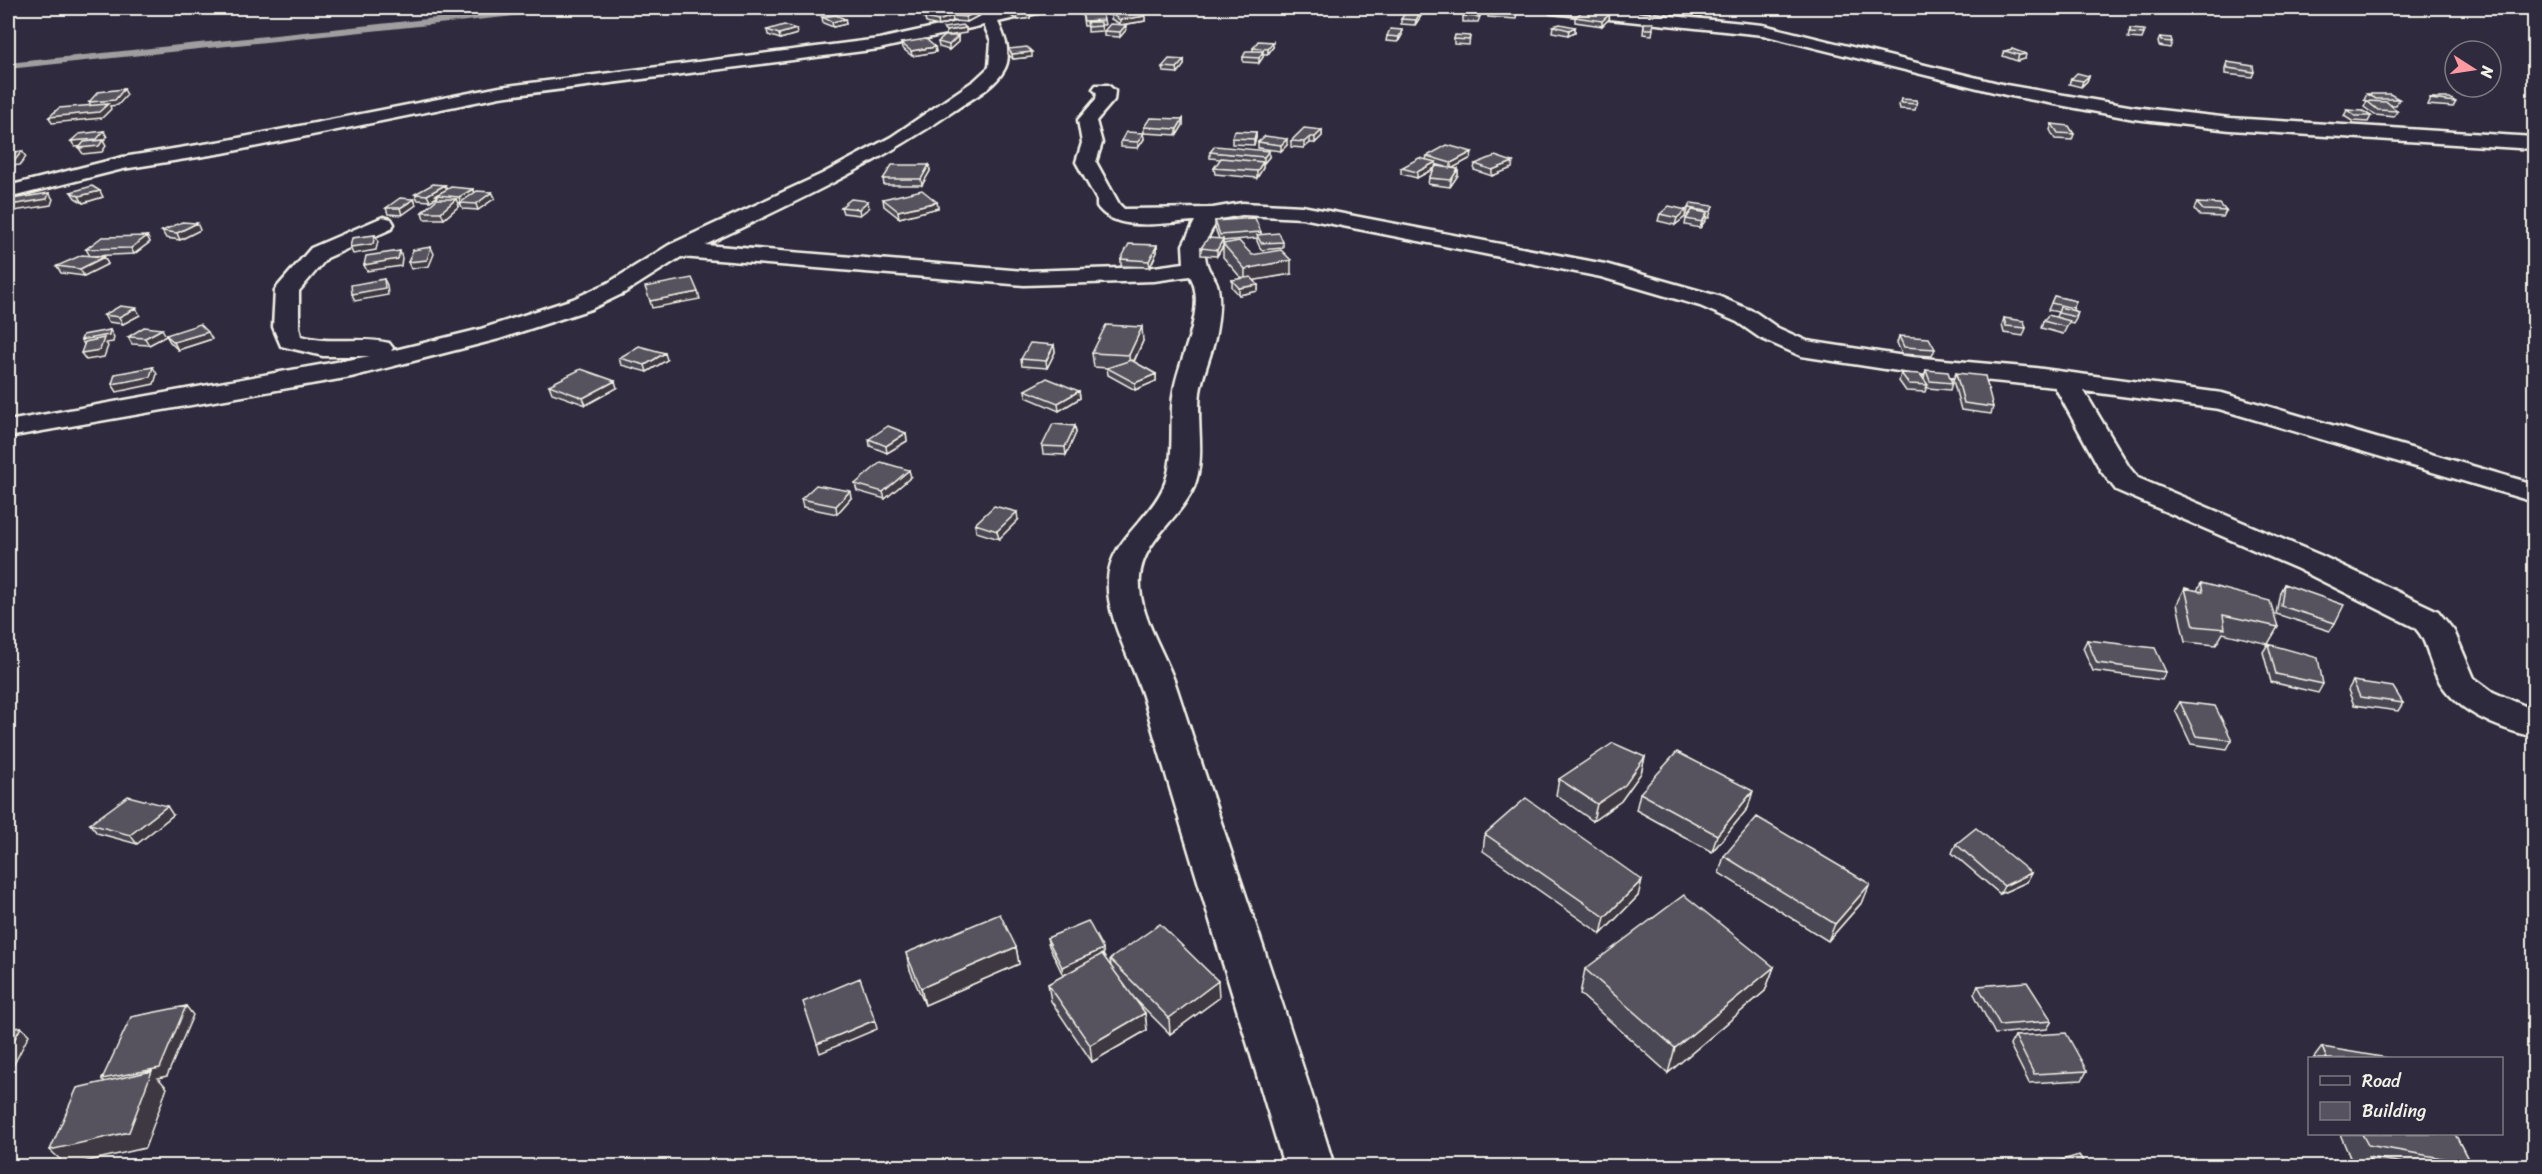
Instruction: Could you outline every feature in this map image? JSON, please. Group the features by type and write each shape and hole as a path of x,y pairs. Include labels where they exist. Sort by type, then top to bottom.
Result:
{"street":[{"path":"8,192 123,163 223,147 500,92 857,47 989,14 1041,8"},
{"path":"1551,8 1763,30 2006,90 2134,113 2241,125 2535,142"},
{"path":"8,429 351,369 450,345 582,304 616,288 677,250 858,163 898,141 981,84 992,76 998,61 999,41 989,14"},
{"path":"1102,89 1106,91 1105,100 1087,120 1092,143 1086,162 1110,209 1122,215 1134,217 1213,214 1242,209 1278,209 1340,218 1605,271 1654,284 1727,308 1801,348 1911,365 2065,380 2222,401 2535,493"},
{"path":"1213,214 1202,225 1193,252 1197,268 1206,283 1207,306 1203,334 1187,392 1184,471 1174,498 1138,541 1126,562 1123,578 1127,603 1153,671 1256,991 1309,1167"},
{"path":"383,224 319,253 287,290 286,327 290,341 331,349 450,345"},
{"path":"677,250 1024,278 1154,274 1197,268"},
{"path":"2065,380 2123,481 2153,497 2385,597 2426,619 2436,629 2454,674 2469,694 2535,724"}],"building":[{"path":"1106,8 1130,8 1108,10"},
{"path":"1466,8 1482,9 1479,17 1463,16"},
{"path":"1023,9 1030,13 1017,15 1011,11"},
{"path":"1489,9 1517,10 1516,14 1488,12"},
{"path":"961,10 977,11 966,17 952,16 938,21 925,18 943,11 953,13"},
{"path":"1136,10 1145,16 1120,20 1111,14"},
{"path":"1407,10 1421,11 1416,20 1401,19"},
{"path":"1583,11 1610,14 1602,21 1575,17"},
{"path":"1102,12 1104,20 1084,21 1082,13"},
{"path":"836,15 845,19 832,22 822,17"},
{"path":"1087,22 1101,22 1101,26 1088,27"},
{"path":"1644,23 1653,23 1653,29 1644,29"},
{"path":"1110,24 1126,25 1120,32 1104,31"},
{"path":"1560,24 1575,27 1569,30 1553,26"},
{"path":"784,25 796,29 779,34 767,30"},
{"path":"963,25 966,28 946,31 943,28"},
{"path":"1390,29 1402,30 1399,37 1387,36"},
{"path":"2130,29 2144,30 2144,34 2130,33"},
{"path":"1455,35 1470,36 1469,40 1454,39"},
{"path":"945,36 958,36 949,45 938,42"},
{"path":"2160,37 2171,38 2172,42 2161,41"},
{"path":"926,39 935,47 911,51 901,43"},
{"path":"1258,41 1273,42 1268,49 1253,48"},
{"path":"1027,47 1032,52 1012,54 1008,49"},
{"path":"2012,49 2026,54 2019,55 2005,51"},
{"path":"1246,51 1263,51 1259,58 1243,57"},
{"path":"1169,59 1184,60 1177,68 1162,67"},
{"path":"2227,62 2253,66 2254,72 2228,68"},
{"path":"2077,73 2089,76 2083,81 2071,79"},
{"path":"124,89 115,100 89,102 98,92"},
{"path":"2367,94 2390,94 2399,99 2376,99"},
{"path":"2443,98 2456,102 2430,99"},
{"path":"1901,99 1916,100 1917,104 1902,103"},
{"path":"2367,101 2387,102 2397,111 2378,110"},
{"path":"108,104 99,112 49,117 59,108"},
{"path":"2347,110 2363,111 2371,116 2355,116"},
{"path":"1150,118 1183,119 1177,129 1144,127"},
{"path":"2052,124 2069,126 2074,134 2058,133"},
{"path":"1304,128 1322,130 1315,137 1310,137 1304,142 1291,141"},
{"path":"104,131 97,139 71,141 79,134"},
{"path":"1235,131 1256,132 1254,139 1232,138"},
{"path":"1126,132 1143,133 1138,142 1121,141"},
{"path":"1265,136 1287,139 1281,145 1258,142"},
{"path":"103,140 99,146 79,148 84,142"},
{"path":"1447,145 1472,152 1451,163 1427,156"},
{"path":"1215,146 1269,151 1264,157 1210,152"},
{"path":"22,151 16,159 8,160 8,153"},
{"path":"1495,156 1513,162 1492,170 1475,164"},
{"path":"1221,158 1263,162 1257,171 1214,168"},
{"path":"1419,158 1436,162 1417,172 1401,168"},
{"path":"892,165 929,165 921,179 883,179"},
{"path":"1436,166 1458,169 1451,180 1429,178"},
{"path":"433,184 445,185 427,195 415,194"},
{"path":"92,186 100,191 79,196 71,192"},
{"path":"451,187 473,189 459,197 436,195"},
{"path":"922,190 937,202 898,211 883,199"},
{"path":"477,191 492,192 476,204 460,203"},
{"path":"49,193 47,199 10,205 12,199"},
{"path":"400,198 414,199 400,208 386,208"},
{"path":"437,199 456,199 441,212 422,212"},
{"path":"851,199 868,201 859,209 841,207"},
{"path":"1691,203 1713,206 1711,212 1688,208"},
{"path":"2197,203 2220,204 2226,211 2203,210"},
{"path":"1669,206 1686,210 1677,218 1660,214"},
{"path":"1692,210 1707,213 1702,222 1686,219"},
{"path":"1255,218 1261,232 1220,235 1215,221"},
{"path":"182,222 197,223 177,233 162,231"},
{"path":"1279,233 1283,242 1261,243 1257,235"},
{"path":"375,235 373,244 350,247 352,238"},
{"path":"147,236 131,248 86,249 102,237"},
{"path":"1208,238 1223,239 1217,250 1201,248"},
{"path":"1239,241 1252,255 1281,250 1291,260 1245,269 1223,244"},
{"path":"1129,244 1157,245 1149,261 1121,259"},
{"path":"431,247 427,260 408,262 413,250"},
{"path":"400,251 398,259 364,265 366,256"},
{"path":"82,255 104,257 80,269 57,266"},
{"path":"1251,277 1258,285 1239,288 1232,280"},
{"path":"692,278 698,292 650,301 645,287"},
{"path":"384,279 385,288 352,294 351,285"},
{"path":"2054,296 2076,301 2073,308 2051,303"},
{"path":"120,306 136,308 119,317 104,315"},
{"path":"2060,307 2078,312 2076,317 2058,313"},
{"path":"2048,315 2070,321 2066,327 2043,321"},
{"path":"2004,318 2024,321 2026,328 2006,326"},
{"path":"200,324 208,332 174,342 166,335"},
{"path":"1106,325 1142,327 1129,355 1092,353"},
{"path":"144,327 162,329 145,338 128,337"},
{"path":"110,330 109,335 81,340 83,335"},
{"path":"1899,336 1929,338 1935,349 1904,347"},
{"path":"104,338 100,350 81,353 85,342"},
{"path":"1030,343 1054,345 1046,361 1021,359"},
{"path":"639,346 665,353 645,365 619,358"},
{"path":"1131,360 1156,374 1135,383 1107,368"},
{"path":"153,367 150,377 112,384 115,374"},
{"path":"581,369 615,381 583,398 549,385"},
{"path":"1926,370 1948,372 1952,383 1930,381"},
{"path":"1901,373 1920,374 1928,385 1909,384"},
{"path":"1956,373 1985,376 1993,407 1964,403"},
{"path":"1047,378 1079,391 1058,403 1025,390"},
{"path":"1053,424 1075,426 1065,447 1042,446"},
{"path":"888,426 906,433 886,446 869,439"},
{"path":"881,462 909,470 883,492 855,484"},
{"path":"816,485 850,491 836,506 801,499"},
{"path":"994,506 1017,512 997,531 975,524"},
{"path":"2201,583 2270,601 2278,627 2223,615 2225,629 2194,626 2185,588 2203,592"},
{"path":"2284,584 2344,605 2335,623 2281,606"},
{"path":"2087,640 2155,648 2166,672 2097,663"},
{"path":"2268,644 2318,658 2323,684 2276,674"},
{"path":"2353,681 2393,687 2403,703 2360,697"},
{"path":"2180,702 2215,706 2232,740 2196,736"},
{"path":"1613,743 1645,757 1625,785 1597,804 1559,779"},
{"path":"1677,752 1753,791 1717,835 1640,793"},
{"path":"128,796 167,806 130,835 90,824"},
{"path":"1526,798 1642,880 1605,917 1485,834"},
{"path":"1757,817 1870,884 1835,924 1724,856"},
{"path":"1976,828 2031,873 2004,886 1956,844"},
{"path":"1684,895 1774,967 1675,1048 1585,969"},
{"path":"1000,914 1016,947 921,988 906,953"},
{"path":"1088,921 1103,949 1062,967 1047,938"},
{"path":"1160,924 1218,981 1169,1018 1110,959"},
{"path":"1102,954 1145,1013 1090,1045 1048,984"},
{"path":"860,978 875,1020 817,1044 803,1002"},
{"path":"2027,982 2052,1021 2000,1025 1978,986"},
{"path":"186,1006 160,1068 102,1079 131,1017"},
{"path":"21,1027 8,1051 8,1029"},
{"path":"2066,1033 2087,1071 2034,1074 2015,1036"},
{"path":"2322,1047 2382,1057 2326,1057"},
{"path":"152,1071 129,1132 50,1150 77,1088"},
{"path":"2363,1135 2456,1135 2470,1163 2368,1145"},
{"path":"2079,1155 2087,1167 2038,1167"},
{"path":"2368,1157 2427,1167 2373,1167"}],"waterway":[{"path":"8,66 561,8"},
{"path":"2481,8 2534,10"}]}
